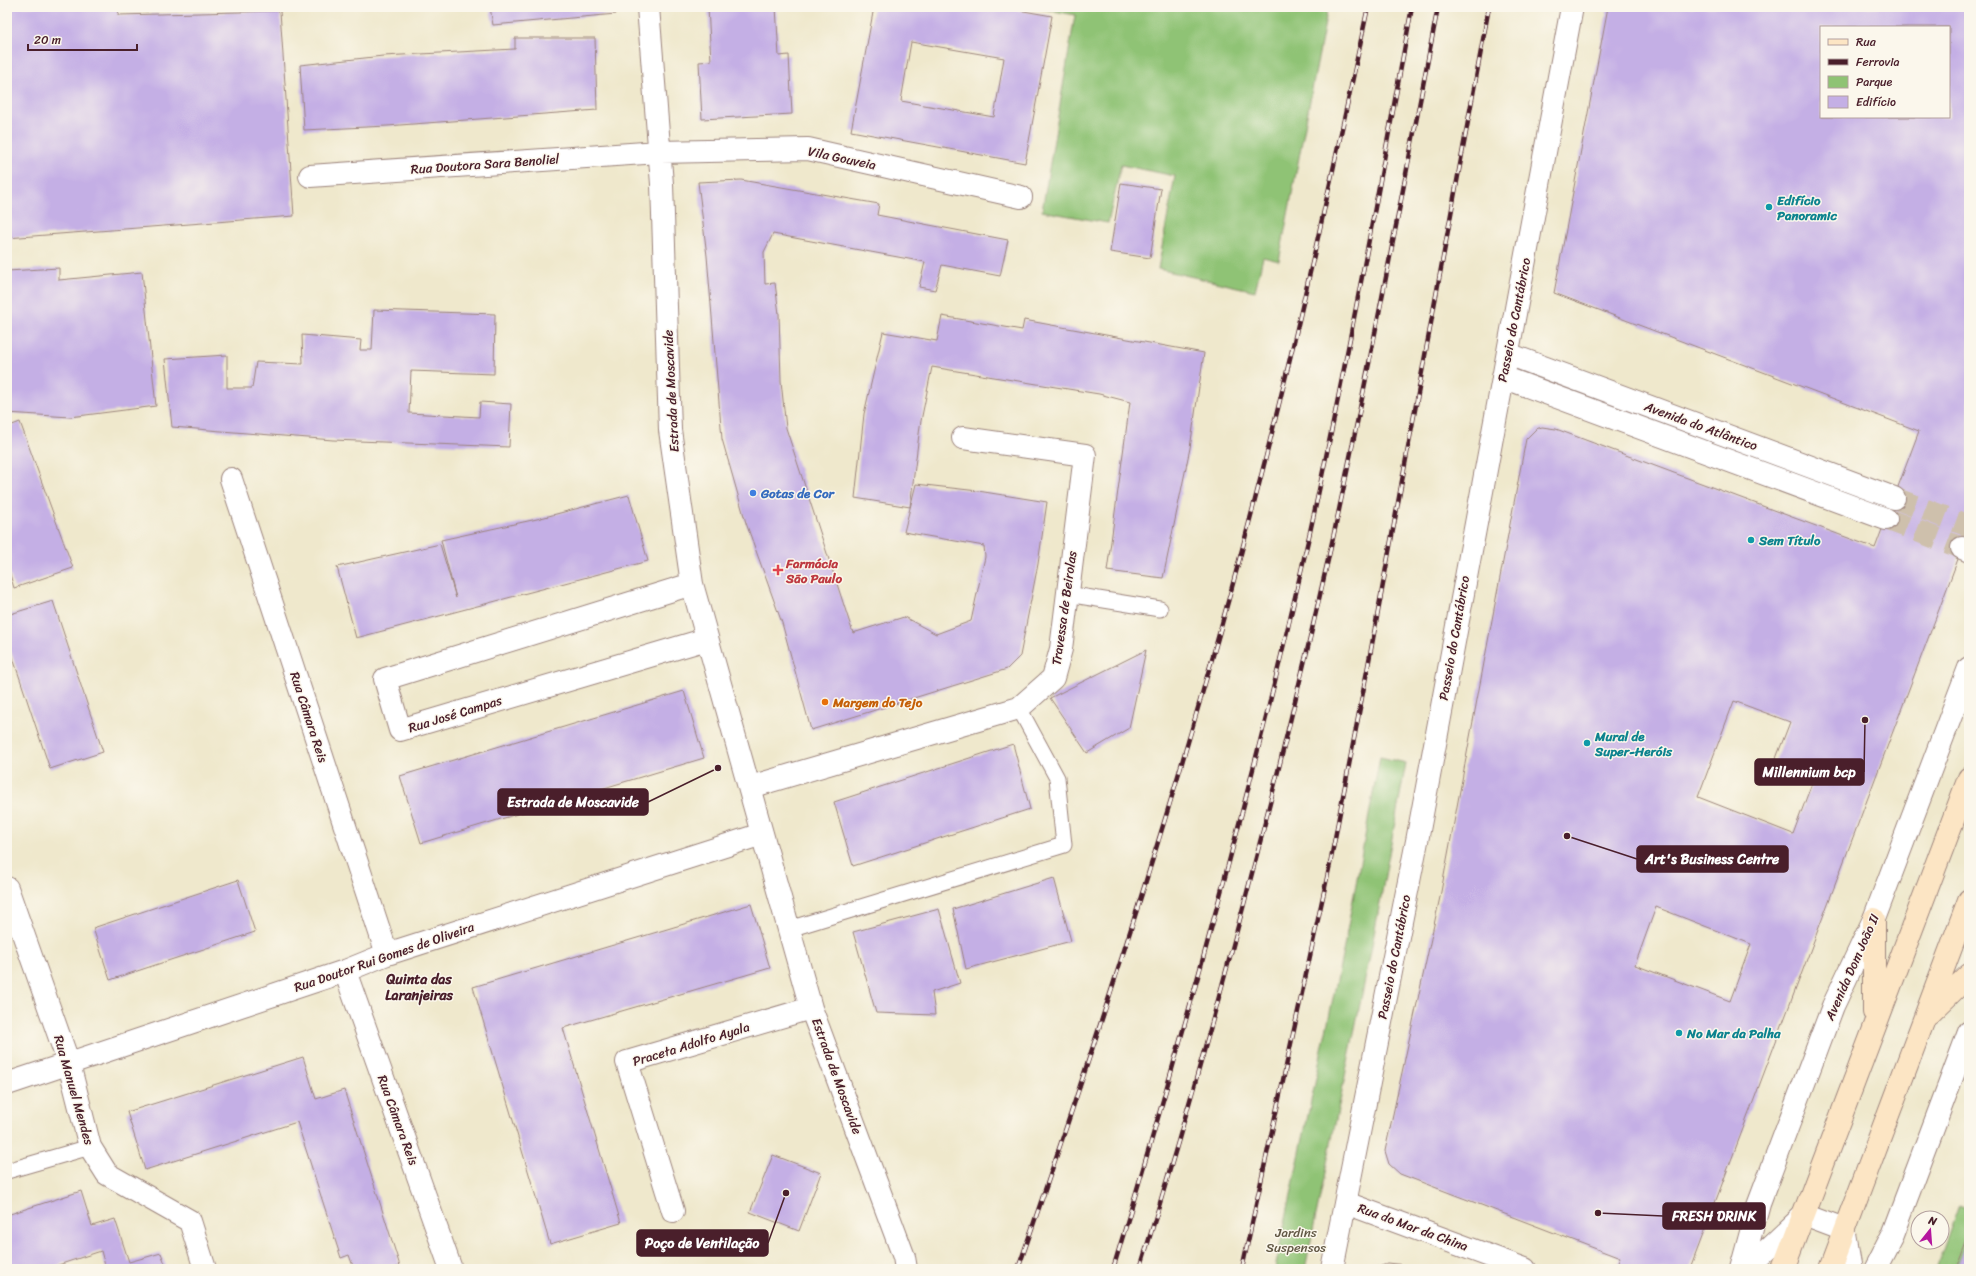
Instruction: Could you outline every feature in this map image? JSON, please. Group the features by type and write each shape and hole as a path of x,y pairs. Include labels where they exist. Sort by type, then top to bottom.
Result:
{"main road":[{"path":"1783,1269 1969,778"},
{"path":"1830,1269 1969,900"},
{"path":"1874,919 1874,1028"},
{"path":"1924,1019 1969,975"}],"street":[{"name":"Estrada de Moscavide","path":"648,7 662,184 670,430 692,584 811,1008 904,1257 906,1269"},
{"name":"Passeio do Cantábrico","path":"1332,1269 1418,834 1572,7"},
{"name":"Vila Gouveia","path":"659,152 808,149 1021,197"},
{"name":"Rua Doutora Sara Benoliel","path":"310,176 659,152"},
{"name":"Avenida do Atlântico","path":"1508,354 1894,498"},
{"name":"Avenida do Atlântico","path":"1503,378 1886,519"},
{"name":"Travessa de Beirolas","path":"750,787 1019,708 1053,678 1061,649 1085,455 963,438"},
{"name":"Rua Câmara Reis","path":"231,479 387,954"},
{"name":"Rua José Campas","path":"692,584 385,679 400,730 707,639"},
{"name":"Avenida Dom João II","path":"1742,1269 1758,1203 1824,1028 1874,919 1969,668"},
{"name":"Rua Doutor Rui Gomes de Oliveira","path":"7,1084 345,970 387,954 762,834"},
{"name":"Rua Manuel Mendes","path":"7,888 69,1064 90,1147 107,1174 190,1221 205,1269"},
{"name":"Rua Câmara Reis","path":"345,970 451,1269"},
{"name":"Praceta Adolfo Ayala","path":"673,1211 627,1062 811,1008"},
{"path":"1875,1269 1893,1234 1969,1032"},
{"name":"Rua do Mar da China","path":"1346,1202 1525,1269"},
{"path":"1747,1269 1804,1215 1844,1230 1851,1269"}],"lane":[{"path":"1067,594 1160,609"},
{"path":"789,929 1064,845 1057,778 1019,708"},
{"path":"7,1171 90,1147"}],"green space":[{"path":"1033,7 1328,7 1279,261 1263,257 1255,291 1158,269 1175,176 1121,165 1108,223 1042,211 1075,15"},
{"name":"Jardins Suspensos","path":"1380,757 1406,763 1371,951 1305,1269 1275,1269 1344,947"},
{"path":"1959,1205 1969,1209 1969,1231 1955,1269 1936,1269 1943,1250 1950,1250 1950,1230"}],"building":[{"path":"7,7 119,7 118,15 280,11 294,216 7,238"},
{"path":"490,7 616,7 616,14 493,25"},
{"path":"708,7 776,7 779,56 789,55 792,114 702,119 699,62 711,61"},
{"path":"874,7 1001,7 1052,16 1025,163 851,131","holes":["911,42 1004,58 994,117 901,101"]},
{"path":"1608,7 1969,7 1969,530 1690,1269 1615,1269 1620,1258 1400,1174 1389,1164 1385,1151 1440,897 1526,439 1536,429 1542,427 1556,429 1875,548 1919,431 1554,293","holes":["1734,701 1790,722 1775,761 1815,775 1793,834 1698,797","1656,907 1751,944 1730,1001 1635,965"]},
{"path":"515,38 595,38 597,110 387,126 304,130 300,65 383,56 515,49"},
{"path":"741,180 879,204 877,215 1008,240 1000,276 942,265 935,290 919,287 925,262 773,234 764,252 765,284 775,283 779,314 781,381 786,428 853,633 904,617 936,634 971,621 985,557 984,546 904,532 916,484 978,491 1047,502 1038,564 1020,656 1007,669 811,730 782,623 746,523 722,439 707,256 698,182"},
{"path":"1121,183 1161,189 1150,258 1110,252"},
{"path":"59,268 59,280 142,272 156,406 70,417 7,413 7,271"},
{"path":"374,310 495,314 494,374 411,371 409,413 479,417 480,402 511,404 509,447 333,440 172,427 165,359 227,355 227,388 252,388 256,362 303,364 302,335 361,340 360,350 372,350"},
{"path":"942,316 1022,330 1024,320 1204,353 1190,448 1163,578 1107,571 1130,402 1099,394 932,367 920,426 910,507 855,498 864,414 883,332 937,341"},
{"path":"20,422 73,568 14,588 7,564 7,427"},
{"path":"629,495 648,561 356,638 337,567 440,544 456,598 441,540 537,519"},
{"path":"53,601 103,752 50,769 7,640 7,615"},
{"path":"1146,650 1129,728 1087,753 1050,698"},
{"path":"684,691 704,758 421,843 400,776"},
{"path":"1013,744 1030,809 853,866 834,802"},
{"path":"1054,878 1071,941 966,969 953,909"},
{"path":"238,880 255,932 110,980 93,928"},
{"path":"751,904 770,968 563,1028 621,1223 550,1244 473,987"},
{"path":"939,909 960,983 932,992 935,1015 876,1013 853,932"},
{"path":"303,1057 316,1099 344,1090 400,1266 392,1269 354,1269 349,1255 341,1258 297,1122 145,1170 127,1112"},
{"path":"773,1155 821,1173 799,1231 750,1212"},
{"path":"81,1191 92,1226 115,1219 129,1262 161,1253 167,1269 106,1269 101,1251 46,1269 7,1269 7,1215"},
{"path":"1966,1240 1969,1241 1969,1269 1955,1269"},
{"path":"1387,1263 1405,1265 1417,1269 1370,1269"}],"tunnel":[{"path":"1894,498 1969,526"},
{"path":"1886,519 1962,548"}],"railway":[{"path":"1018,1269 1093,1047 1141,898 1231,591 1294,342 1368,7"},
{"path":"1113,1269 1193,994 1243,810 1266,718 1310,532 1351,336 1412,7"},
{"path":"1140,1269 1194,1088 1244,905 1312,630 1361,406 1438,7"},
{"path":"1242,1269 1330,864 1368,666 1489,7"}],"place":[{"name":"Edifício Panoramic","path":"1769,207"},
{"name":"Gotas de Cor","path":"753,493"},
{"name":"Sem Título","path":"1751,540"},
{"name":"Farmácia São Paulo","path":"778,570"},
{"name":"Margem do Tejo","path":"825,702"},
{"name":"Millennium bcp","path":"1865,720"},
{"name":"Mural de Super-Heróis","path":"1587,743"},
{"name":"Estrada de Moscavide","path":"718,768"},
{"name":"Art's Business Centre","path":"1567,836"},
{"name":"No Mar da Palha","path":"1679,1033"},
{"name":"Poço de Ventilação","path":"786,1193"},
{"name":"FRESH DRINK","path":"1598,1213"}],"district":[{"name":"Quinta das Laranjeiras","path":"419,988"}]}
